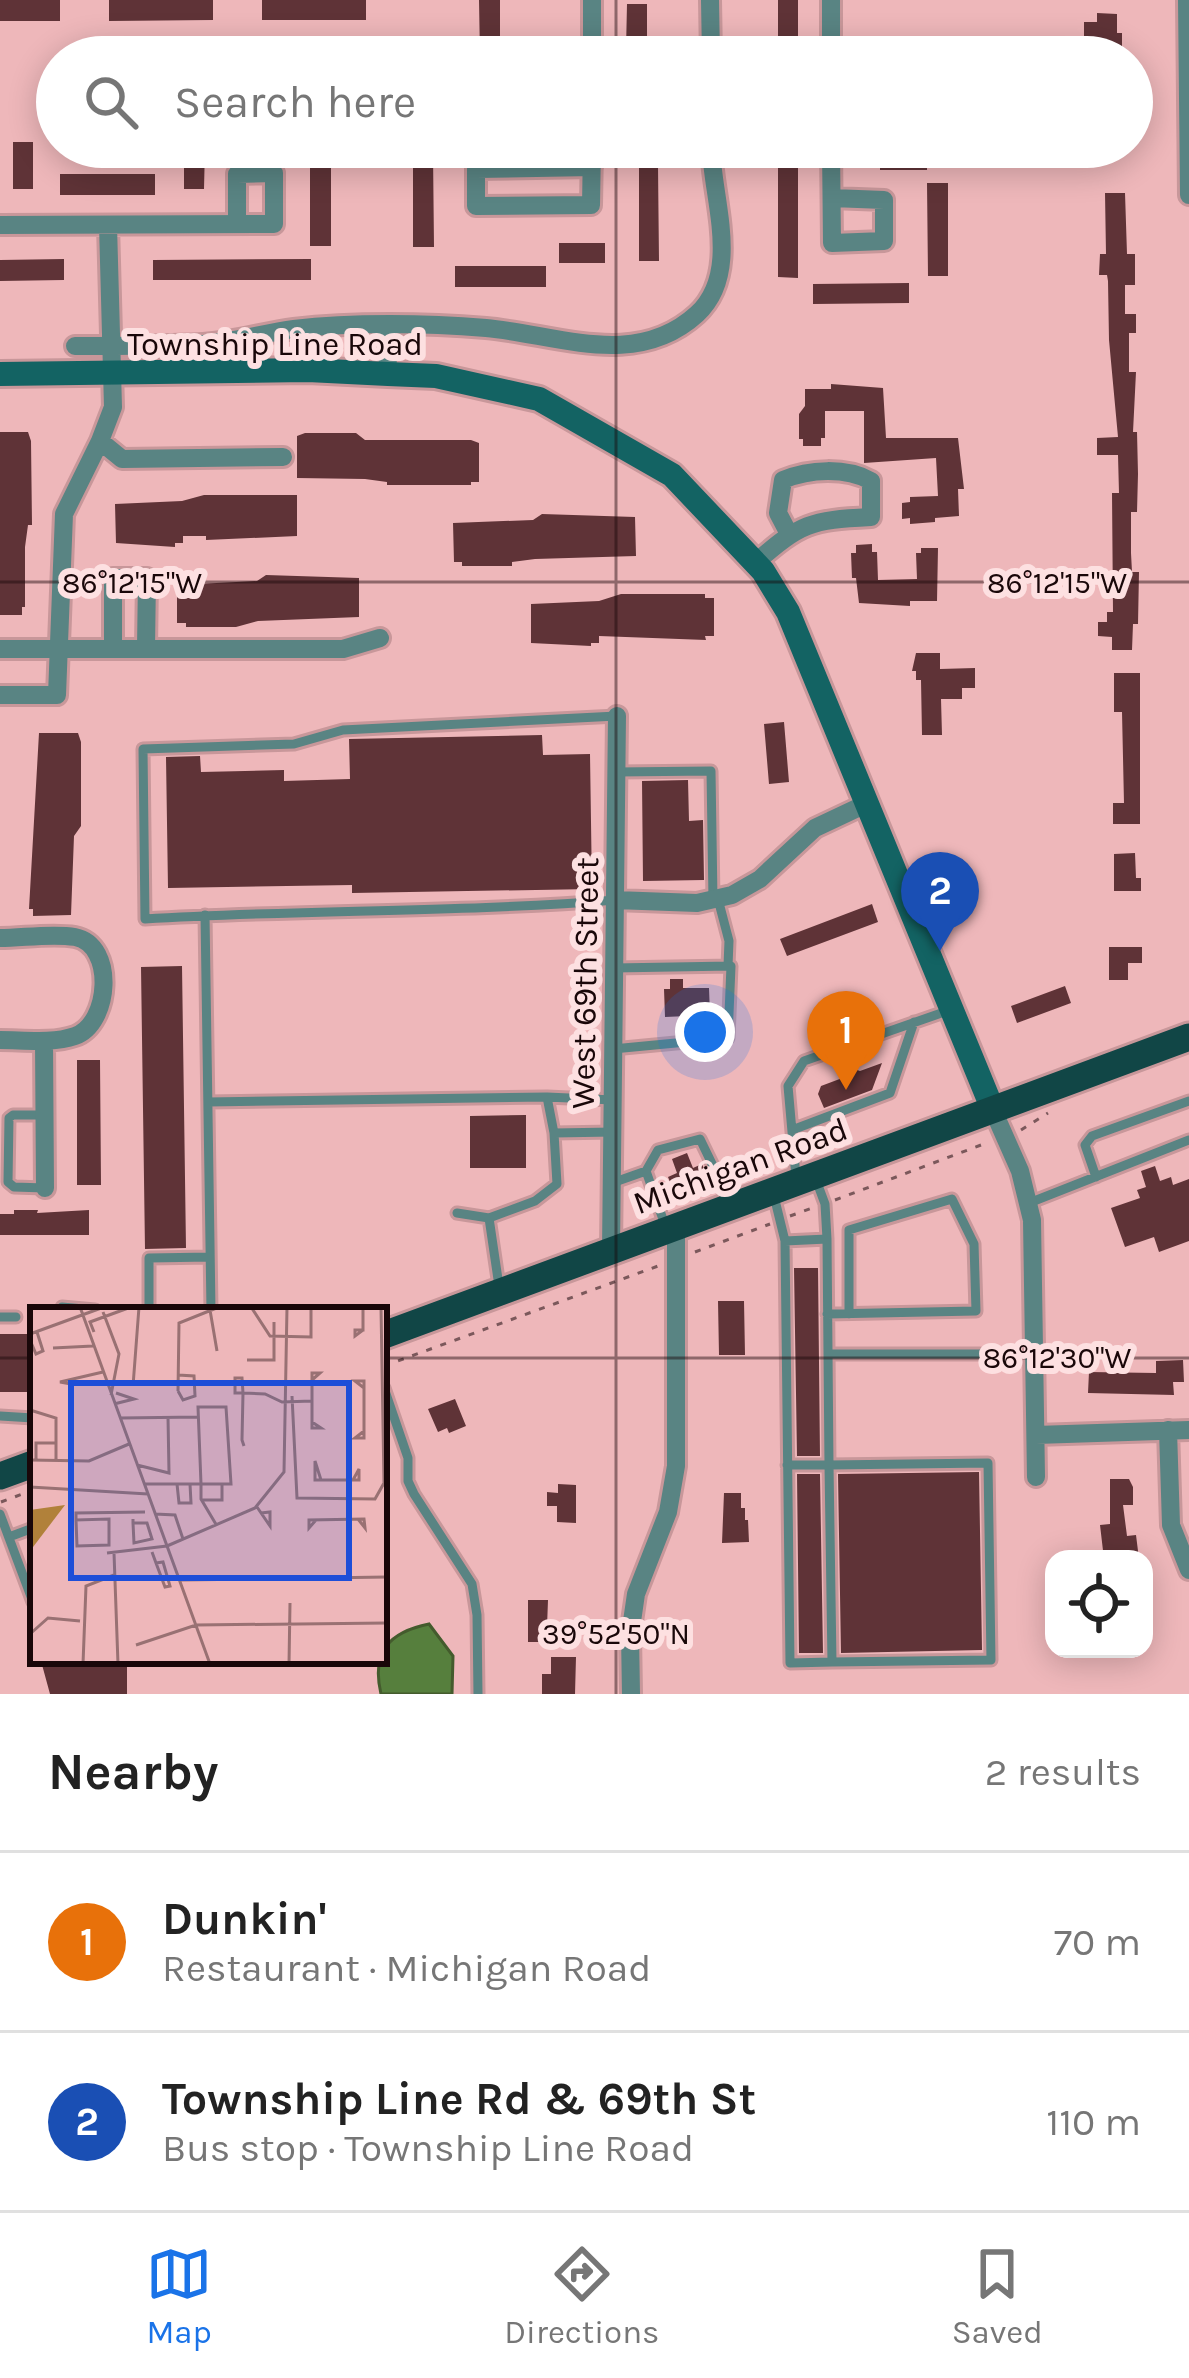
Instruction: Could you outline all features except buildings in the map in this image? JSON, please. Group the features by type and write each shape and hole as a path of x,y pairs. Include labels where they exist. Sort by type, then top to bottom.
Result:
{"main road":[{"name":"Township Line Road","path":"0,374 308,370 436,376 539,399 672,475 755,563 788,612 993,1110"},
{"name":"Michigan Road","path":"387,1334 1189,1037"},
{"path":"0,1476 30,1465"}],"street":[{"path":"592,0 592,36"},
{"path":"710,0 711,36"},
{"path":"830,0 831,36"},
{"path":"1187,0 1189,195"},
{"path":"486,168 476,169 476,206 591,205 592,168"},
{"path":"75,346 207,344 316,327 487,328 560,342 619,346 648,341 698,314 710,295 722,237 714,168"},
{"path":"832,168 832,198"},
{"path":"0,225 237,224"},
{"path":"0,695 57,695 64,514 112,407 108,225"},
{"path":"387,327 388,374"},
{"path":"100,441 122,459 283,457"},
{"path":"755,563 789,534 822,519 871,517 871,481 849,472 801,472 783,480 778,513 789,534"},
{"path":"113,648 113,578 147,578 146,648"},
{"path":"0,649 344,650 380,638"},
{"name":"West 69th Street","path":"611,1250 616,716"},
{"path":"615,900 715,900 760,878 815,828 868,803"},
{"path":"0,938 76,937 97,951 101,964 99,1013 76,1036 0,1040"},
{"path":"44,1041 45,1187"},
{"path":"993,1110 1029,1203 1036,1477"},
{"path":"631,1694 630,1635 636,1594 668,1512 676,1466 671,1228"},
{"path":"1036,1435 1179,1430 1171,1525 1189,1570"}],"lane":[{"path":"615,900 512,908 146,919 143,749 294,744 343,730 616,716"},
{"path":"614,1049 728,1038 729,941 715,900 711,771 616,772"},
{"path":"205,915 212,1307"},
{"path":"614,968 728,966"},
{"path":"787,1465 988,1463 991,1660 790,1663 787,1465 785,1240 795,1183 788,1086 804,1061 950,1010"},
{"path":"792,1130 890,1093 914,1022"},
{"path":"457,1213 489,1218 535,1201 557,1184 548,1097"},
{"path":"208,1102 613,1100"},
{"path":"1096,1177 1085,1145 1092,1136 1189,1101"},
{"path":"44,1114 9,1118 8,1181 14,1187 45,1187"},
{"path":"554,1133 613,1132"},
{"path":"612,1183 646,1171 658,1150 700,1139 733,1206"},
{"path":"1029,1203 1189,1140"},
{"path":"646,1171 671,1228"},
{"path":"795,1183 825,1204 832,1662"},
{"path":"827,1314 849,1314 976,1311 974,1244 952,1199 849,1230 849,1314"},
{"path":"489,1218 500,1292"},
{"path":"785,1240 826,1240"},
{"path":"149,1307 149,1258 210,1257"},
{"path":"0,1317 16,1317"},
{"path":"827,1354 980,1354"},
{"path":"387,1397 408,1458 408,1481 472,1584 478,1694"},
{"path":"0,1416 30,1418"},
{"path":"0,1514 30,1594"},
{"path":"9,1537 30,1529"}],"path":[{"path":"0,1502 30,1491"}],"shaded area":[{"path":"429,1624 453,1656 452,1694 381,1694 379,1666 387,1664 387,1645"}],"place":[{"name":"Township Line Rd & 69th St","path":"940,951"},
{"name":"Dunkin'","path":"846,1090"}]}
